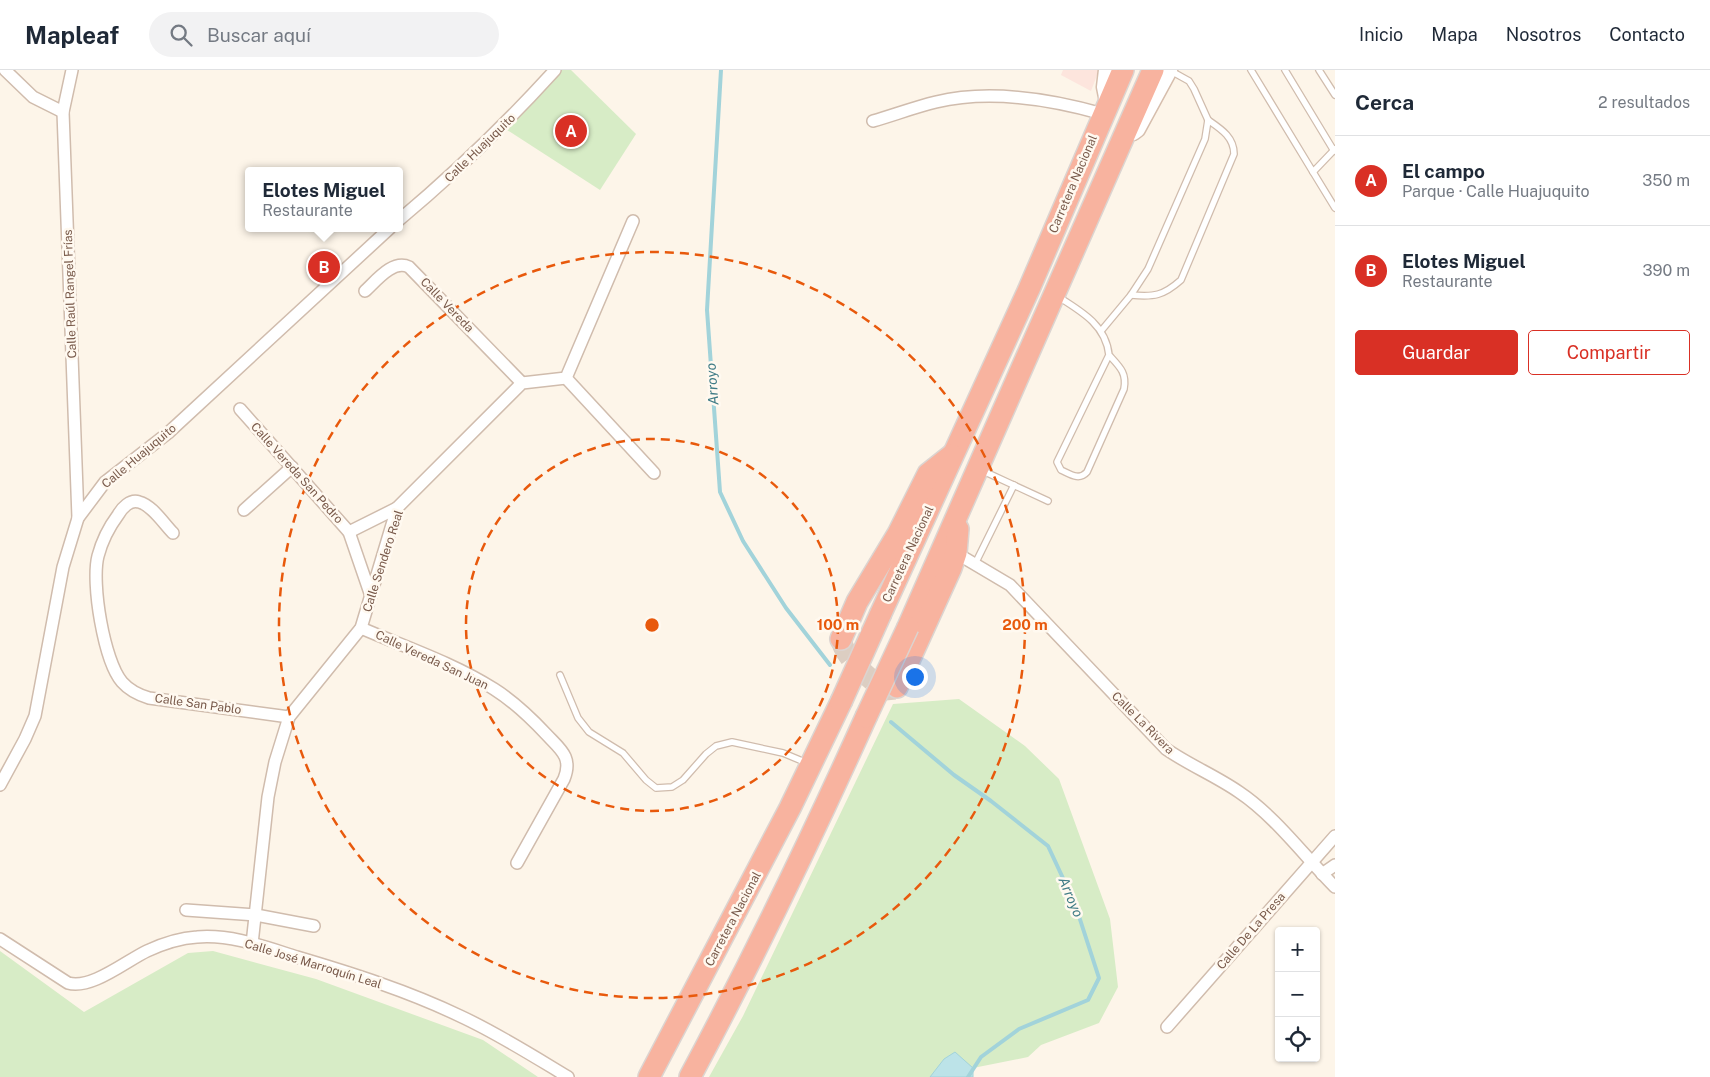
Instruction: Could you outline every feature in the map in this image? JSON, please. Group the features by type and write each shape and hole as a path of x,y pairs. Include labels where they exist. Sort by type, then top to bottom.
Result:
{"highway":[{"name":"Carretera Nacional","path":"649,1077 842,702 880,613 1029,289 1105,108 1123,70"},
{"name":"Carretera Nacional","path":"690,1077 745,974 814,832 908,627 1153,70"},
{"path":"841,639 857,602 898,534 928,474 954,453"},
{"path":"897,687 928,621 956,553 960,506"}],"main road":[{"name":"Carretera Nacional","path":"1105,108 1107,70"},
{"name":"Carretera Nacional","path":"1121,141 1137,129 1170,70"}],"street":[{"path":"5,70 32,97 63,112"},
{"name":"Calle Raúl Rangel Frías","path":"72,70 63,112 78,518"},
{"name":"Calle Huajuquito","path":"403,216 503,127 556,70"},
{"path":"873,121 937,102 987,95 1105,108"},
{"path":"566,378 633,221"},
{"name":"Calle Huajuquito","path":"0,785 26,739 35,716 63,567 78,518 105,482 182,420 386,232"},
{"name":"Calle Vereda","path":"365,291 391,268 398,265 409,267 522,383"},
{"path":"522,383 566,378"},
{"path":"566,378 654,473"},
{"name":"Calle Sendero Real","path":"252,944 268,797 274,762 289,717 361,628 398,508 522,383"},
{"name":"Calle Vereda San Pedro","path":"240,409 349,532 371,596"},
{"path":"244,510 292,467"},
{"name":"Calle San Pablo","path":"173,532 146,506 138,501 130,502 123,508 109,528 98,557 96,583 103,635 115,669 122,682 132,690 149,698 289,717"},
{"path":"349,532 398,508"},
{"name":"Calle La Rivera","path":"956,553 1010,585 1166,749 1188,764 1240,792 1261,810 1335,887"},
{"name":"Calle Vereda San Juan","path":"361,628 466,674 494,689 523,710 562,750 568,761 568,769 517,863"},
{"name":"Calle De La Presa","path":"1167,1027 1335,836"},
{"path":"1322,874 1335,865"},
{"path":"186,910 256,915 314,926"},
{"name":"Calle José Marroquín Leal","path":"0,940 68,983 76,985 95,979 147,951 173,941 196,936 221,937 252,944 353,974 459,1015 568,1077"}],"lane":[{"path":"1131,295 1152,297 1169,291 1181,280 1234,154 1234,144 1226,133 1208,120 1189,81 1170,70"},
{"path":"1251,70 1335,208"},
{"path":"1285,70 1334,150 1313,172"},
{"path":"1319,70 1335,95"},
{"path":"1101,331 1131,295 1160,246 1205,139 1208,120"},
{"path":"1053,294 1087,315 1101,331 1108,344 1109,355 1057,462 1061,470 1077,477 1084,476 1087,472 1124,390 1126,379 1122,369 1109,355"},
{"path":"977,468 1048,501"},
{"path":"975,564 1014,485"},
{"path":"560,675 578,718 589,732 622,753 646,780 656,788 672,786 683,780 706,754 716,746 732,742 783,753 811,765"}],"shaded area":[{"path":"1063,70 1099,70 1091,91 1061,75"}],"green space":[{"path":"558,70 571,70 636,134 600,190 504,128"},
{"path":"959,699 1025,746 1059,779 1110,919 1118,987 1099,1023 1041,1045 1028,1057 973,1068 965,1077 709,1077 743,1016 893,704"},
{"path":"0,951 84,1012 188,953 213,951 316,979 483,1040 538,1077 0,1077"}],"water":[{"path":"955,1052 973,1068 973,1077 930,1077 944,1059"}],"waterway":[{"name":"Arroyo","path":"721,70 707,310 720,492 743,541 786,608 830,665"},
{"name":"Arroyo","path":"891,722 954,775 991,801 1048,846 1075,904 1099,978 1088,1000 1019,1029 981,1057 968,1077"}],"tunnel":[{"path":"841,639 852,660 872,681 885,690 895,689"}],"place":[{"name":"El campo","path":"571,131"},
{"name":"Elotes Miguel","path":"324,267"}]}
